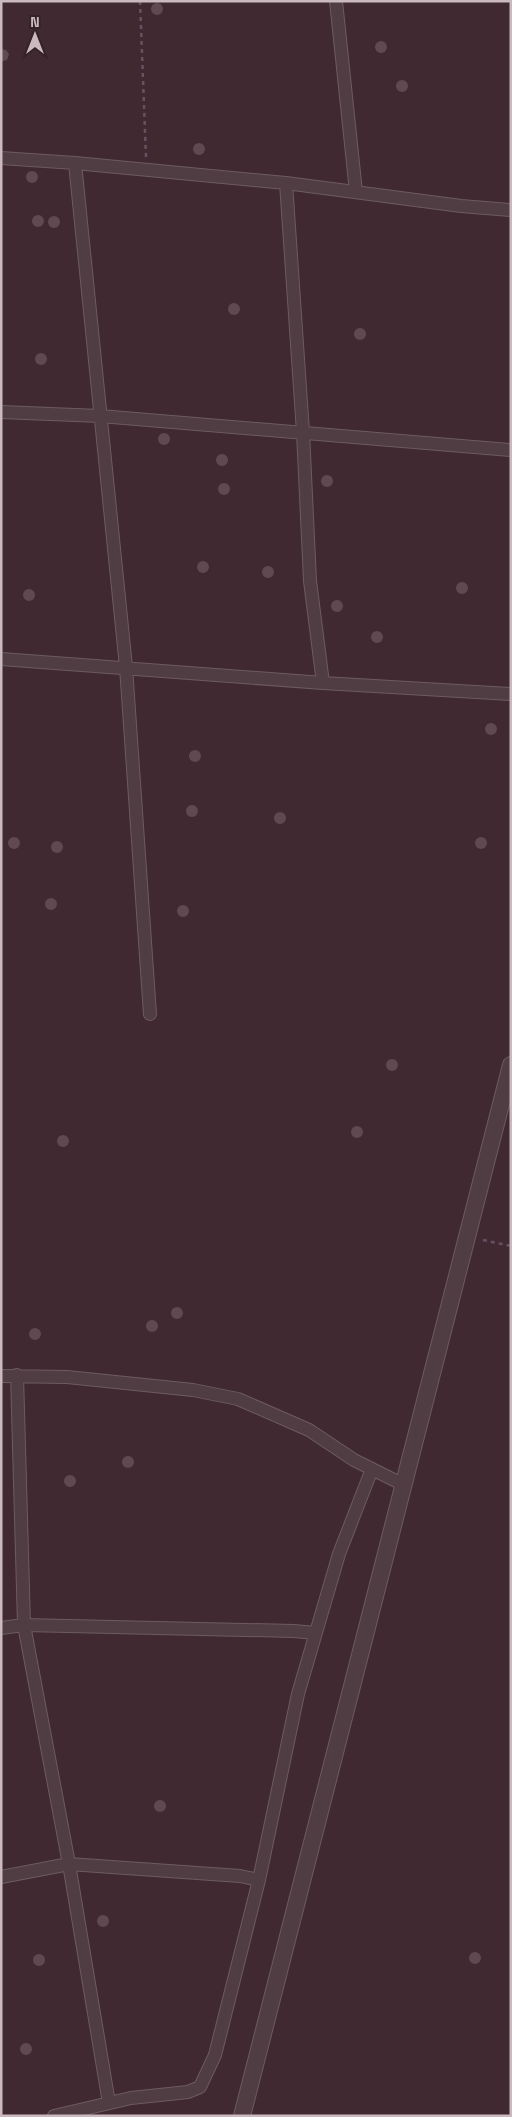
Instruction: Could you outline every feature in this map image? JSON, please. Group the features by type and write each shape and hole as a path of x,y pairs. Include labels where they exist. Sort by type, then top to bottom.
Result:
{"street":[{"path":"336,1 356,192"},
{"path":"1,158 75,162 286,183 461,206 511,210"},
{"path":"75,162 126,667 150,1014"},
{"path":"286,183 304,432 310,581 323,683"},
{"path":"1,412 100,416 511,450"},
{"path":"1,659 323,683 511,694"},
{"path":"242,2116 385,1558 402,1484 511,1065"},
{"path":"17,1375 24,1626 69,1864 109,2103"},
{"path":"1,1376 68,1377 193,1390 238,1399 309,1430 354,1460 402,1484"},
{"path":"54,2116 131,2098 188,2092 200,2087 215,2055 259,1880 298,1694 339,1554 372,1469"},
{"path":"1,1628 24,1626 315,1633"},
{"path":"1,1877 69,1864 240,1876 259,1880"}],"path":[{"path":"140,1 147,170"},
{"path":"466,1237 511,1246"}],"building":[{"path":"155,3 159,3 163,9 159,15 155,15 151,11 151,7"},
{"path":"379,41 383,41 387,47 383,53 379,53 375,49 375,45"},
{"path":"1,49 6,50 9,54 7,60 1,61"},
{"path":"400,80 404,80 408,86 404,92 400,92 396,88 396,84"},
{"path":"197,143 201,143 205,149 201,155 197,155 193,151 193,147"},
{"path":"30,171 34,171 38,177 34,183 30,183 26,179 26,175"},
{"path":"36,215 40,215 44,221 40,227 36,227 32,223 32,219"},
{"path":"52,216 56,216 60,222 56,228 52,228 48,224 48,220"},
{"path":"232,303 236,303 240,309 236,315 232,315 228,311 228,307"},
{"path":"358,328 362,328 366,334 362,340 358,340 354,336 354,332"},
{"path":"39,353 43,353 47,359 43,365 39,365 35,361 35,357"},
{"path":"162,433 166,433 170,439 166,445 162,445 158,441 158,437"},
{"path":"220,454 224,454 228,460 224,466 220,466 216,462 216,458"},
{"path":"325,475 329,475 333,481 329,487 325,487 321,483 321,479"},
{"path":"222,483 226,483 230,489 226,495 222,495 218,491 218,487"},
{"path":"201,561 205,561 209,567 205,573 201,573 197,569 197,565"},
{"path":"266,566 270,566 274,572 270,578 266,578 262,574 262,570"},
{"path":"460,582 464,582 468,588 464,594 460,594 456,590 456,586"},
{"path":"27,589 31,589 35,595 31,601 27,601 23,597 23,593"},
{"path":"335,600 339,600 343,606 339,612 335,612 331,608 331,604"},
{"path":"375,631 379,631 383,637 379,643 375,643 371,639 371,635"},
{"path":"489,723 493,723 497,729 493,735 489,735 485,731 485,727"},
{"path":"193,750 197,750 201,756 197,762 193,762 189,758 189,754"},
{"path":"190,805 194,805 198,811 194,817 190,817 186,813 186,809"},
{"path":"278,812 282,812 286,818 282,824 278,824 274,820 274,816"},
{"path":"12,837 16,837 20,843 16,849 12,849 8,845 8,841"},
{"path":"479,837 483,837 487,843 483,849 479,849 475,845 475,841"},
{"path":"55,841 59,841 63,847 59,853 55,853 51,849 51,845"},
{"path":"49,898 53,898 57,904 53,910 49,910 45,906 45,902"},
{"path":"181,905 185,905 189,911 185,917 181,917 177,913 177,909"},
{"path":"390,1059 394,1059 398,1065 394,1071 390,1071 386,1067 386,1063"},
{"path":"355,1126 359,1126 363,1132 359,1138 355,1138 351,1134 351,1130"},
{"path":"61,1135 65,1135 69,1141 65,1147 61,1147 57,1143 57,1139"},
{"path":"175,1307 179,1307 183,1313 179,1319 175,1319 171,1315 171,1311"},
{"path":"150,1320 154,1320 158,1326 154,1332 150,1332 146,1328 146,1324"},
{"path":"33,1328 37,1328 41,1334 37,1340 33,1340 29,1336 29,1332"},
{"path":"126,1456 130,1456 134,1462 130,1468 126,1468 122,1464 122,1460"},
{"path":"68,1475 72,1475 76,1481 72,1487 68,1487 64,1483 64,1479"},
{"path":"158,1800 162,1800 166,1806 162,1812 158,1812 154,1808 154,1804"},
{"path":"101,1915 105,1915 109,1921 105,1927 101,1927 97,1923 97,1919"},
{"path":"473,1952 477,1952 481,1958 477,1964 473,1964 469,1960 469,1956"},
{"path":"37,1954 41,1954 45,1960 41,1966 37,1966 33,1962 33,1958"},
{"path":"24,2043 28,2043 32,2049 28,2055 24,2055 20,2051 20,2047"}]}
